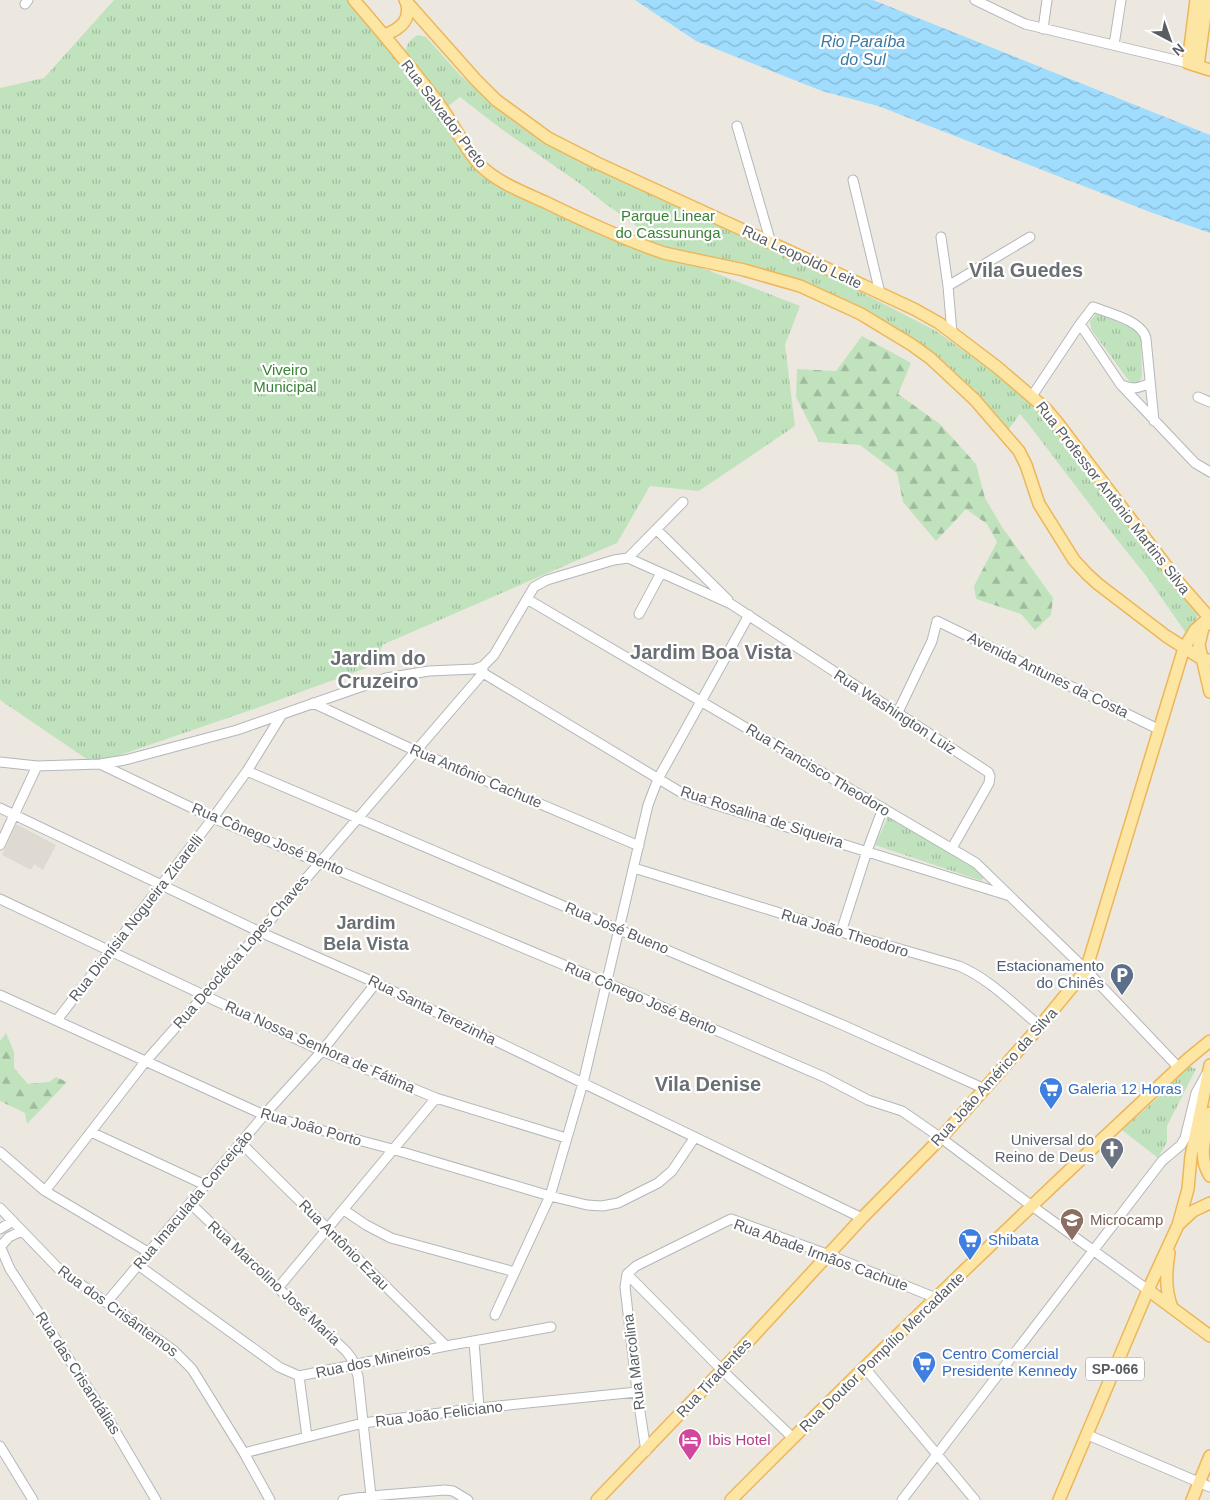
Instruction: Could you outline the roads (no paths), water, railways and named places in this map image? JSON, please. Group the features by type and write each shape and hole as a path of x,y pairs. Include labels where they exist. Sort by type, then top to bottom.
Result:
{"main road":[{"name":"Rua Salvador Preto","path":"354,0 442,109 471,154 480,165 493,175 513,187 580,219 646,247 664,253 773,277 800,286 860,314 930,358 975,400 1019,451 1026,464 1040,504 1074,560 1098,584 1184,648 1206,659"},
{"path":"406,0 408,9 407,19"},
{"name":"Rua Leopoldo Leite","path":"406,0 496,100 548,138 597,164 914,310 952,333 1032,396"},
{"path":"1193,65 1196,0"},
{"path":"1193,65 1208,0"},
{"path":"387,39 420,16"},
{"path":"387,39 407,19 420,16"},
{"path":"1193,65 1210,70"},
{"name":"Rua Professor Antônio Martins Silva","path":"1032,396 1057,422 1180,584 1208,617"},
{"path":"1208,617 1199,645 1206,659 1210,692"},
{"name":"Rua João Américo da Silva","path":"829,1255 862,1218 941,1138 1040,1026 1086,970 1184,648 1195,630 1208,617"},
{"name":"Rua Doutor Pompílio Mercadante","path":"731,1500 864,1367 1032,1206 1210,1041"},
{"name":"SP-066","path":"1059,1500 1178,1224 1188,1189 1191,1156 1210,1069"},
{"path":"1210,1113 1203,1147 1203,1159 1205,1168 1210,1176"},
{"path":"1178,1224 1193,1211 1210,1204"},
{"path":"1172,1239 1166,1285 1172,1308"},
{"name":"Rua Tiradentes","path":"597,1500 646,1451 829,1255"},
{"path":"1148,1290 1210,1336"},
{"path":"1192,1500 1205,1485 1210,1456"}],"street":[{"path":"975,0 1012,19 1043,29 1193,65"},
{"path":"1043,29 1047,0"},
{"path":"1114,45 1121,0"},
{"path":"737,126 771,243"},
{"path":"853,180 880,293"},
{"path":"941,237 952,333"},
{"path":"948,286 1030,238"},
{"path":"1032,396 1080,324 1094,307 1136,324 1143,331 1154,421"},
{"path":"1080,324 1122,385 1195,463 1210,472"},
{"path":"1122,385 1130,389 1139,388 1150,383"},
{"path":"1198,397 1210,402"},
{"path":"628,558 683,502"},
{"name":"Rua Washington Luiz","path":"657,530 731,604"},
{"name":"Rua Washington Luiz","path":"628,558 731,604 897,714 985,769 990,776 989,783 952,848"},
{"name":"Rua Deoclécia Lopes Chaves","path":"45,1191 145,1062 260,932 483,670 494,655 534,587 547,580 614,560 628,558"},
{"path":"639,614 661,573"},
{"name":"Rua Francisco Theodoro","path":"526,600 702,701 976,863 1086,970 1179,1068"},
{"path":"496,1315 550,1196 583,1083 648,805 658,779 749,615"},
{"name":"Avenida Antunes da Costa","path":"897,714 932,641 937,621 1158,729"},
{"path":"0,762 37,766 100,764 176,747 281,716 386,678 429,671 483,670"},
{"name":"Rua Rosalina de Siqueira","path":"483,670 682,793 1012,897"},
{"name":"Rua Antônio Cachute","path":"313,703 416,751 639,846"},
{"name":"Rua Dionísia Nogueira Zicarelli","path":"57,1020 213,818 247,771 281,716"},
{"name":"Rua Cônego José Bento","path":"100,764 213,818 320,861 607,983 824,1077 861,1096 902,1111 1148,1290"},
{"path":"0,845 37,766"},
{"name":"Rua José Bueno","path":"247,771 845,1026 985,1089"},
{"name":"Rua Santa Terezinha","path":"0,808 260,932 376,983 862,1218"},
{"path":"841,932 883,808"},
{"name":"Rua João Theodoro","path":"634,868 971,971 1040,1026"},
{"name":"Rua Nossa Senhora de Fátima","path":"0,899 322,1051 436,1098 566,1138"},
{"name":"Rua Imaculada Conceição","path":"107,1302 264,1115 322,1051 376,983"},
{"name":"Rua João Porto","path":"0,996 57,1020 264,1115 392,1149 550,1196 594,1206 618,1203 666,1178 695,1137"},
{"path":"902,1500 1162,1161 1181,1145 1196,1092 1210,1069"},
{"path":"278,1288 436,1098"},
{"path":"90,1132 205,1185"},
{"name":"Rua Antônio Ezau","path":"241,1143 446,1346"},
{"path":"0,1152 45,1191 148,1252"},
{"path":"1162,1161 1182,1154 1191,1156"},
{"name":"Rua Marcolino José Maria","path":"190,1203 346,1351 354,1366"},
{"name":"Rua dos Crisântemos","path":"0,1208 58,1268 173,1350 192,1369 244,1452 270,1500"},
{"path":"344,1210 366,1226 392,1238 515,1272"},
{"name":"Rua Abade Irmãos Cachute","path":"627,1274 636,1266 729,1219 829,1255 936,1298"},
{"path":"0,1229 12,1221"},
{"path":"0,1247 9,1237 22,1231"},
{"name":"Rua das Crisandálias","path":"0,1247 10,1269 110,1422 156,1500"},
{"name":"Rua dos Mineiros","path":"138,1265 279,1367 299,1376 551,1327"},
{"path":"627,1274 722,1370 793,1438"},
{"name":"Rua Marcolina","path":"627,1274 625,1287 646,1451"},
{"path":"474,1341 479,1408"},
{"path":"354,1366 358,1376 371,1496"},
{"path":"864,1367 975,1500"},
{"path":"299,1376 306,1436"},
{"name":"Rua João Feliciano","path":"244,1452 363,1423 479,1408 637,1392"},
{"path":"1088,1435 1205,1485"},
{"path":"0,1446 33,1500"},
{"path":"343,1500 445,1490 453,1491 468,1500"}],"water":[{"name":"Rio Paraíba do Sul","path":"635,0 873,0 1210,135 1210,233 1150,212 878,106 822,91 696,41"}],"place":[{"name":"Estacionamento do Chinês","path":"1122,996"},
{"name":"Galeria 12 Horas","path":"1051,1110"},
{"name":"Universal do Reino de Deus","path":"1112,1170"},
{"name":"Microcamp","path":"1072,1241"},
{"name":"Shibata","path":"970,1261"},
{"name":"Centro Comercial Presidente Kennedy","path":"924,1384"},
{"name":"Ibis Hotel","path":"690,1461"}],"district":[{"name":"Vila Guedes","path":"1026,270"},
{"name":"Jardim Boa Vista","path":"711,652"},
{"name":"Jardim do Cruzeiro","path":"378,670"},
{"name":"Jardim Bela Vista","path":"366,933"},
{"name":"Vila Denise","path":"708,1084"}],"park label":[{"name":"Parque Linear do Cassununga","path":"668,224"},
{"name":"Viveiro Municipal","path":"285,378"}]}
